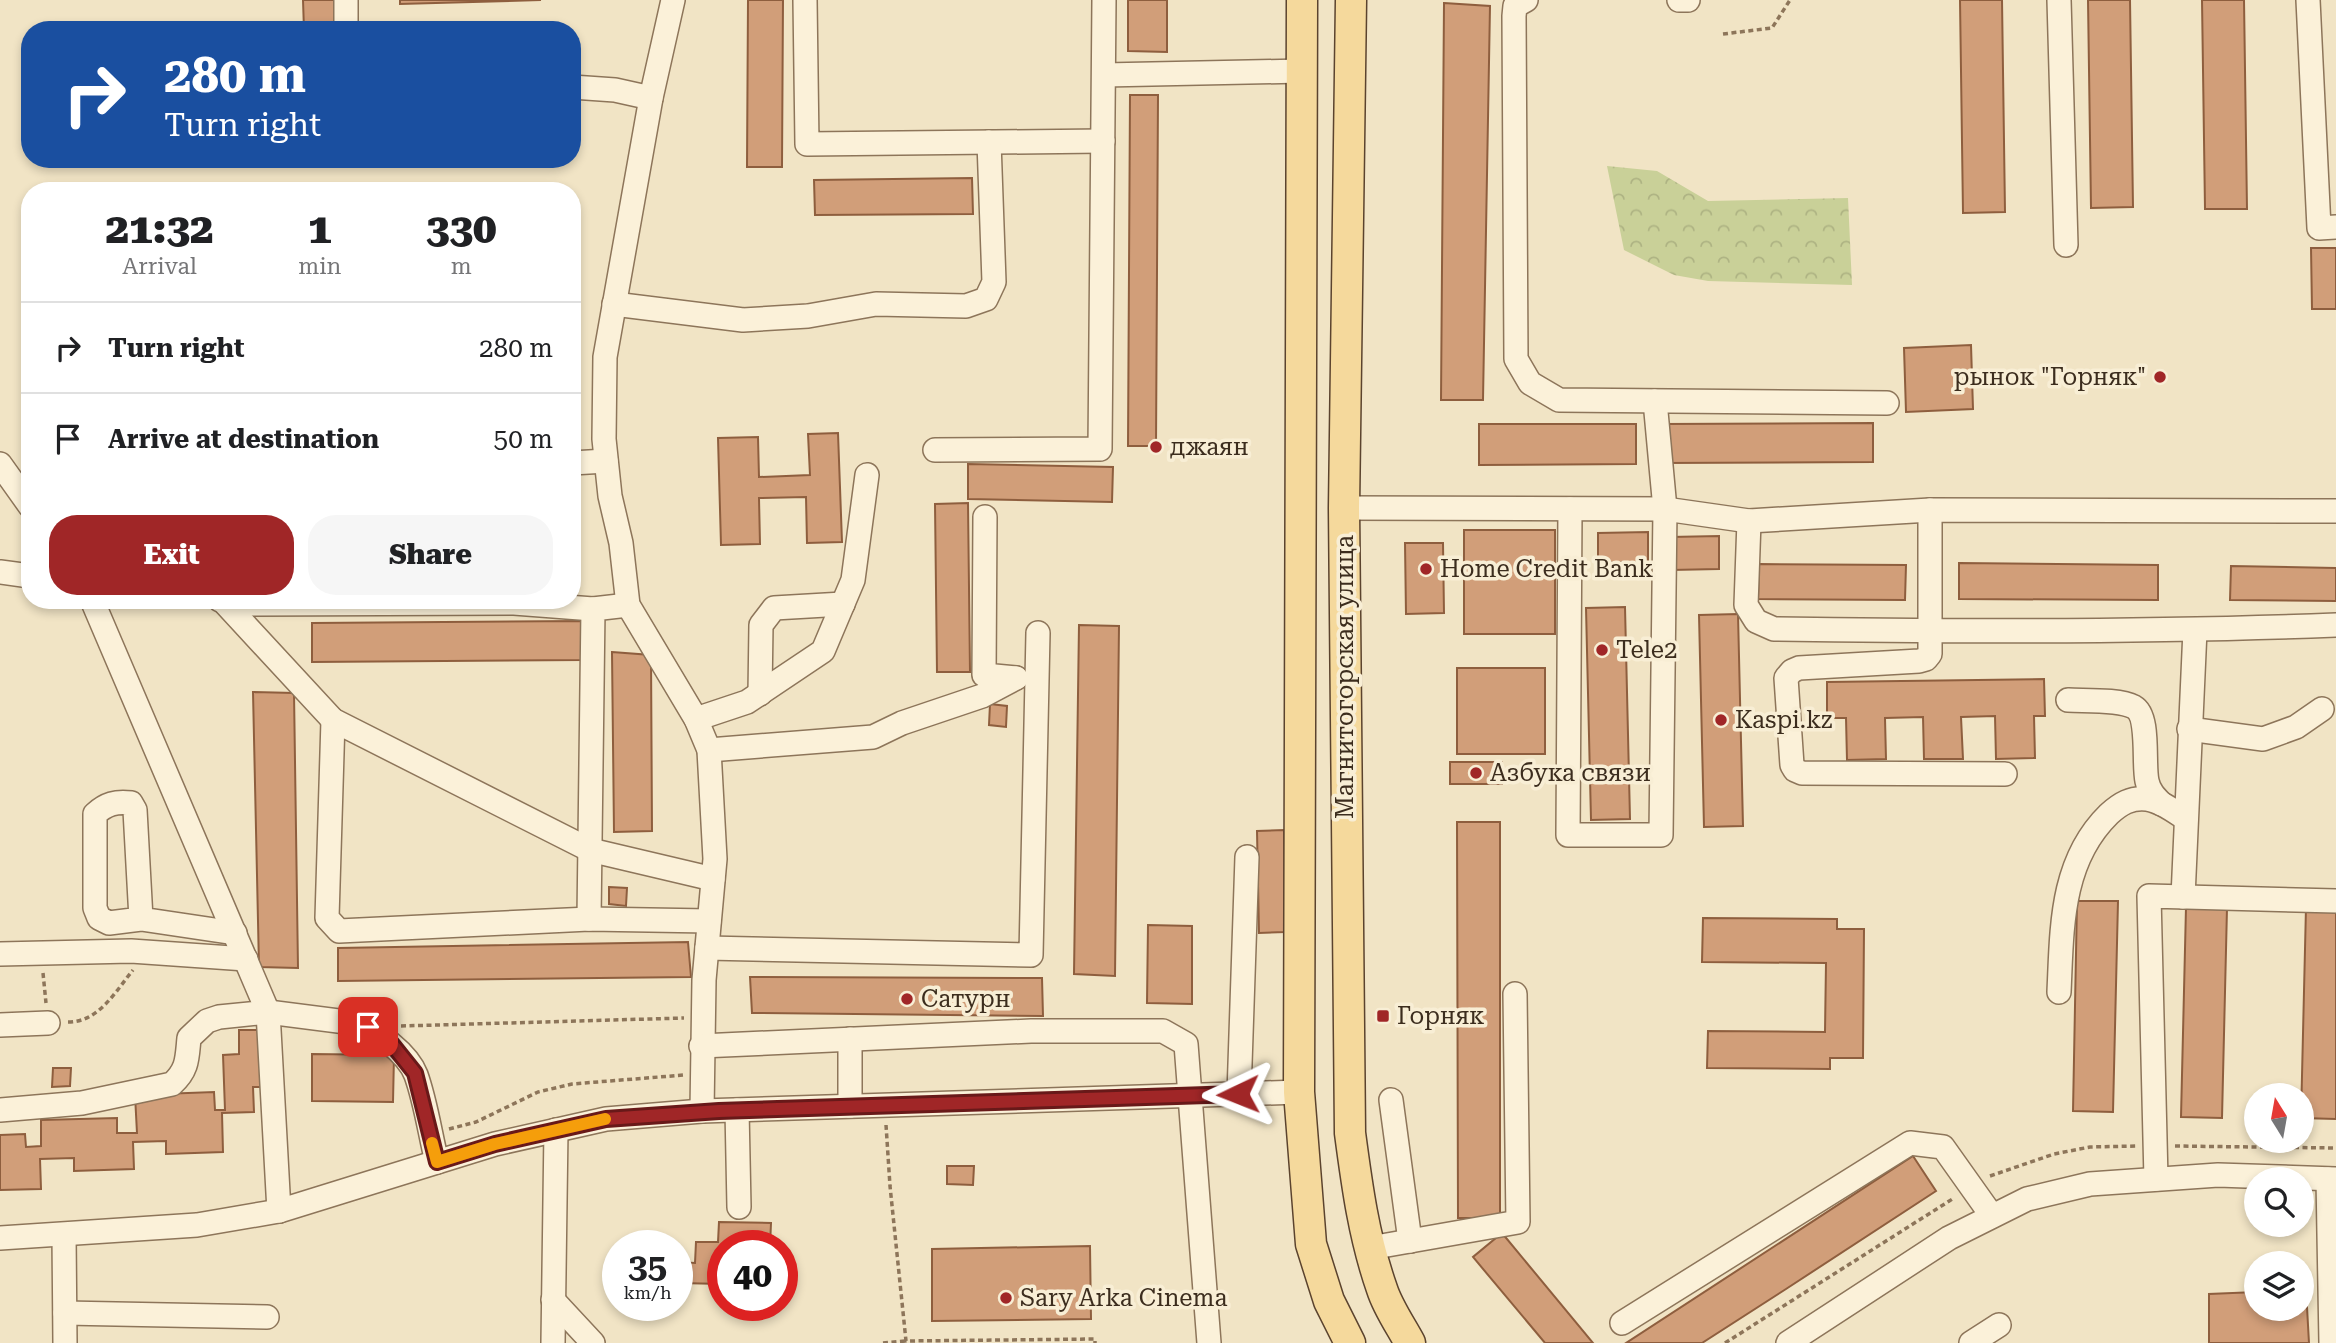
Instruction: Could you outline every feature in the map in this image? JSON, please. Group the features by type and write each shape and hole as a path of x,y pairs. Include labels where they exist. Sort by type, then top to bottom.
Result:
{"main road":[{"name":"Магнитогорская улица","path":"1302,0 1299,1092 1311,1244 1329,1301 1350,1343"},
{"name":"Магнитогорская улица","path":"1351,0 1344,508 1350,1133 1362,1218 1382,1292 1410,1343"}],"street":[{"path":"346,0 346,21"},
{"path":"673,0 651,98 605,357 604,439 610,496 621,543 628,605 696,719 709,750 715,859 702,1017 702,1111"},
{"path":"805,0 807,144 1103,141"},
{"path":"935,450 1100,449 1104,0"},
{"path":"1527,0 1515,6 1514,16 1516,359 1530,383 1559,400 1887,403"},
{"path":"1679,0 1688,0"},
{"path":"2059,0 2066,245"},
{"path":"2308,0 2319,228 2336,227"},
{"path":"1104,75 1302,71"},
{"path":"581,88 615,90 651,98"},
{"path":"614,304 743,320 808,316 876,304 966,306 986,299 994,282 989,142"},
{"path":"1570,509 1568,835 1661,835 1665,509 1655,401"},
{"path":"581,462 606,461"},
{"path":"0,464 21,493"},
{"path":"696,719 747,702 823,651 853,580 867,475"},
{"path":"1344,508 1665,509 1749,521 1930,510 2336,511"},
{"path":"1930,510 1930,654 1919,661 1799,668 1792,671 1786,678 1792,765 1802,773 2005,774"},
{"path":"985,517 984,675 1026,680"},
{"path":"1749,521 1746,605 1756,621 1774,629 2195,630 2336,625"},
{"path":"0,572 21,575"},
{"path":"760,694 761,625 774,608 843,604"},
{"path":"581,608 628,605"},
{"path":"96,609 268,1012 279,1211"},
{"path":"229,609 333,720 590,850 713,879"},
{"path":"589,919 593,609"},
{"path":"2183,897 2195,630"},
{"path":"707,948 1031,955 1026,680 1038,633"},
{"path":"709,750 873,737 902,723 1026,680"},
{"path":"2068,700 2125,704 2137,709 2143,719 2146,779 2150,791 2162,804 2186,819"},
{"path":"2189,729 2263,739 2296,727 2322,709"},
{"path":"333,720 327,918 339,931 589,919 709,920"},
{"path":"2059,992 2063,907 2081,849 2103,820 2120,804 2139,799 2162,804"},
{"path":"141,919 135,810 131,803 119,801 103,807 95,814 94,908 99,918 109,923 141,919 234,933"},
{"path":"1238,1094 1247,857"},
{"path":"2156,1179 2149,896 2336,901"},
{"path":"0,954 149,951 246,959"},
{"path":"1370,1248 1518,1222 1515,994"},
{"path":"0,1110 82,1103 172,1084 182,1076 187,1062 189,1038 207,1021 219,1017 268,1012 354,1023 368,1027 391,1043 415,1073 437,1162"},
{"path":"0,1025 48,1023"},
{"path":"701,1045 1031,1031 1163,1031 1186,1044 1209,1343"},
{"path":"849,1039 850,1106"},
{"path":"0,1238 197,1225 279,1211 495,1144 606,1119 702,1111 1299,1092"},
{"path":"1391,1100 1410,1241"},
{"path":"737,1110 739,1207"},
{"path":"553,1343 556,1130"},
{"path":"1622,1323 1910,1143 1943,1147 1992,1216"},
{"path":"1788,1343 1949,1238 2028,1199 2090,1184 2218,1175 2332,1179 2331,1343"},
{"path":"64,1235 65,1343"},
{"path":"553,1300 593,1343"},
{"path":"65,1313 267,1317"},
{"path":"1971,1343 1999,1325"}],"path":[{"path":"1723,34 1772,28 1790,0"},
{"path":"41,953 48,1023 81,1022 99,1012 149,951"},
{"path":"368,1027 702,1017"},
{"path":"430,1134 476,1122 538,1093 572,1084 702,1073"},
{"path":"885,1106 890,1186 906,1341"},
{"path":"883,1343 1094,1339 1095,1343"}],"green space":[{"path":"1607,166 1657,171 1708,201 1848,198 1852,285 1708,281 1674,275 1624,250"}],"building":[{"path":"303,0 340,0 341,21 304,21"},
{"path":"400,0 541,0 400,4"},
{"path":"748,0 783,0 782,167 747,167"},
{"path":"1128,0 1167,0 1167,52 1128,51"},
{"path":"1960,0 2002,0 2005,212 1963,213"},
{"path":"2088,0 2130,0 2133,207 2091,208"},
{"path":"2202,0 2244,0 2247,209 2205,209"},
{"path":"1444,3 1490,6 1483,400 1441,400"},
{"path":"1130,95 1158,95 1156,446 1128,446"},
{"path":"972,178 973,214 815,215 814,180"},
{"path":"2311,248 2336,248 2336,309 2312,309"},
{"path":"1971,345 1973,409 1906,412 1904,348"},
{"path":"1873,423 1873,462 1662,463 1662,424"},
{"path":"1479,424 1636,424 1636,464 1479,465"},
{"path":"838,433 842,542 807,543 806,497 759,498 760,544 721,545 718,438 758,437 759,477 810,475 808,434"},
{"path":"968,464 1113,467 1112,502 968,499"},
{"path":"968,503 970,672 937,672 935,504"},
{"path":"1464,530 1555,530 1555,634 1464,634"},
{"path":"1648,532 1648,562 1598,562 1598,533"},
{"path":"1719,536 1719,569 1671,570 1670,537"},
{"path":"1405,543 1443,543 1444,613 1406,614"},
{"path":"1959,563 2158,565 2158,600 1959,599"},
{"path":"1759,564 1906,565 1905,600 1758,599"},
{"path":"2231,566 2336,568 2336,601 2230,600"},
{"path":"1625,607 1630,819 1591,820 1586,608"},
{"path":"1738,614 1743,826 1704,827 1699,615"},
{"path":"581,621 582,660 312,662 312,623"},
{"path":"1079,625 1119,626 1115,976 1074,974"},
{"path":"612,652 651,655 652,831 614,832"},
{"path":"1457,668 1545,668 1545,754 1457,754"},
{"path":"2044,679 2045,716 2034,716 2035,758 1996,759 1995,716 1961,717 1963,759 1924,759 1923,717 1885,718 1886,759 1847,760 1846,718 1827,718 1827,682"},
{"path":"253,692 294,693 298,968 259,967"},
{"path":"990,704 1007,706 1006,727 989,725"},
{"path":"1450,762 1502,762 1502,784 1450,784"},
{"path":"1457,822 1500,822 1500,1218 1458,1218"},
{"path":"1284,830 1285,932 1259,933 1257,831"},
{"path":"609,887 627,888 626,906 609,904"},
{"path":"2077,901 2118,901 2113,1112 2073,1111"},
{"path":"2186,907 2227,908 2222,1118 2181,1117"},
{"path":"2306,907 2336,908 2336,1119 2314,1118 2314,1083 2302,1083"},
{"path":"1703,918 1837,919 1837,929 1864,929 1863,1058 1830,1058 1830,1069 1707,1068 1708,1031 1825,1032 1826,963 1702,962"},
{"path":"1148,925 1192,926 1192,1004 1147,1003"},
{"path":"688,942 691,977 338,981 338,948"},
{"path":"750,977 1042,978 1043,1016 752,1013"},
{"path":"239,1030 263,1030 265,1087 253,1087 254,1112 222,1113 223,1152 166,1154 166,1141 133,1142 134,1169 74,1171 74,1158 40,1159 41,1189 0,1190 0,1135 25,1134 26,1147 41,1146 41,1120 117,1118 117,1133 137,1133 135,1095 214,1092 215,1110 225,1110 223,1055 239,1054"},
{"path":"312,1054 394,1055 393,1102 312,1101"},
{"path":"53,1068 71,1068 70,1086 52,1087"},
{"path":"1913,1156 1936,1191 1786,1289 1702,1343 1626,1343"},
{"path":"947,1166 974,1166 973,1185 947,1184"},
{"path":"719,1222 771,1223 771,1230 719,1230"},
{"path":"1502,1233 1593,1343 1545,1343 1473,1257"},
{"path":"696,1242 707,1242 707,1284 693,1283"},
{"path":"1090,1246 1091,1319 932,1321 932,1249"},
{"path":"2244,1293 2244,1321 2308,1321 2309,1343 2209,1343 2209,1294"}],"slow traffic":[{"path":"432,1143 437,1162 495,1144 605,1119"}],"place":[{"name":"рынок \"Горняк\"","path":"2160,377"},
{"name":"джаян","path":"1156,447"},
{"name":"Home Credit Bank","path":"1426,569"},
{"name":"Tele2","path":"1602,650"},
{"name":"Kaspi.kz","path":"1721,720"},
{"name":"Азбука связи","path":"1476,773"},
{"name":"Сатурн","path":"907,999"},
{"name":"Горняк","path":"1383,1016"},
{"name":"Sary Arka Cinema","path":"1006,1298"}],"route":[{"path":"368,1027 391,1043 415,1073 437,1162 495,1144 606,1119 719,1111 1238,1094"}]}
